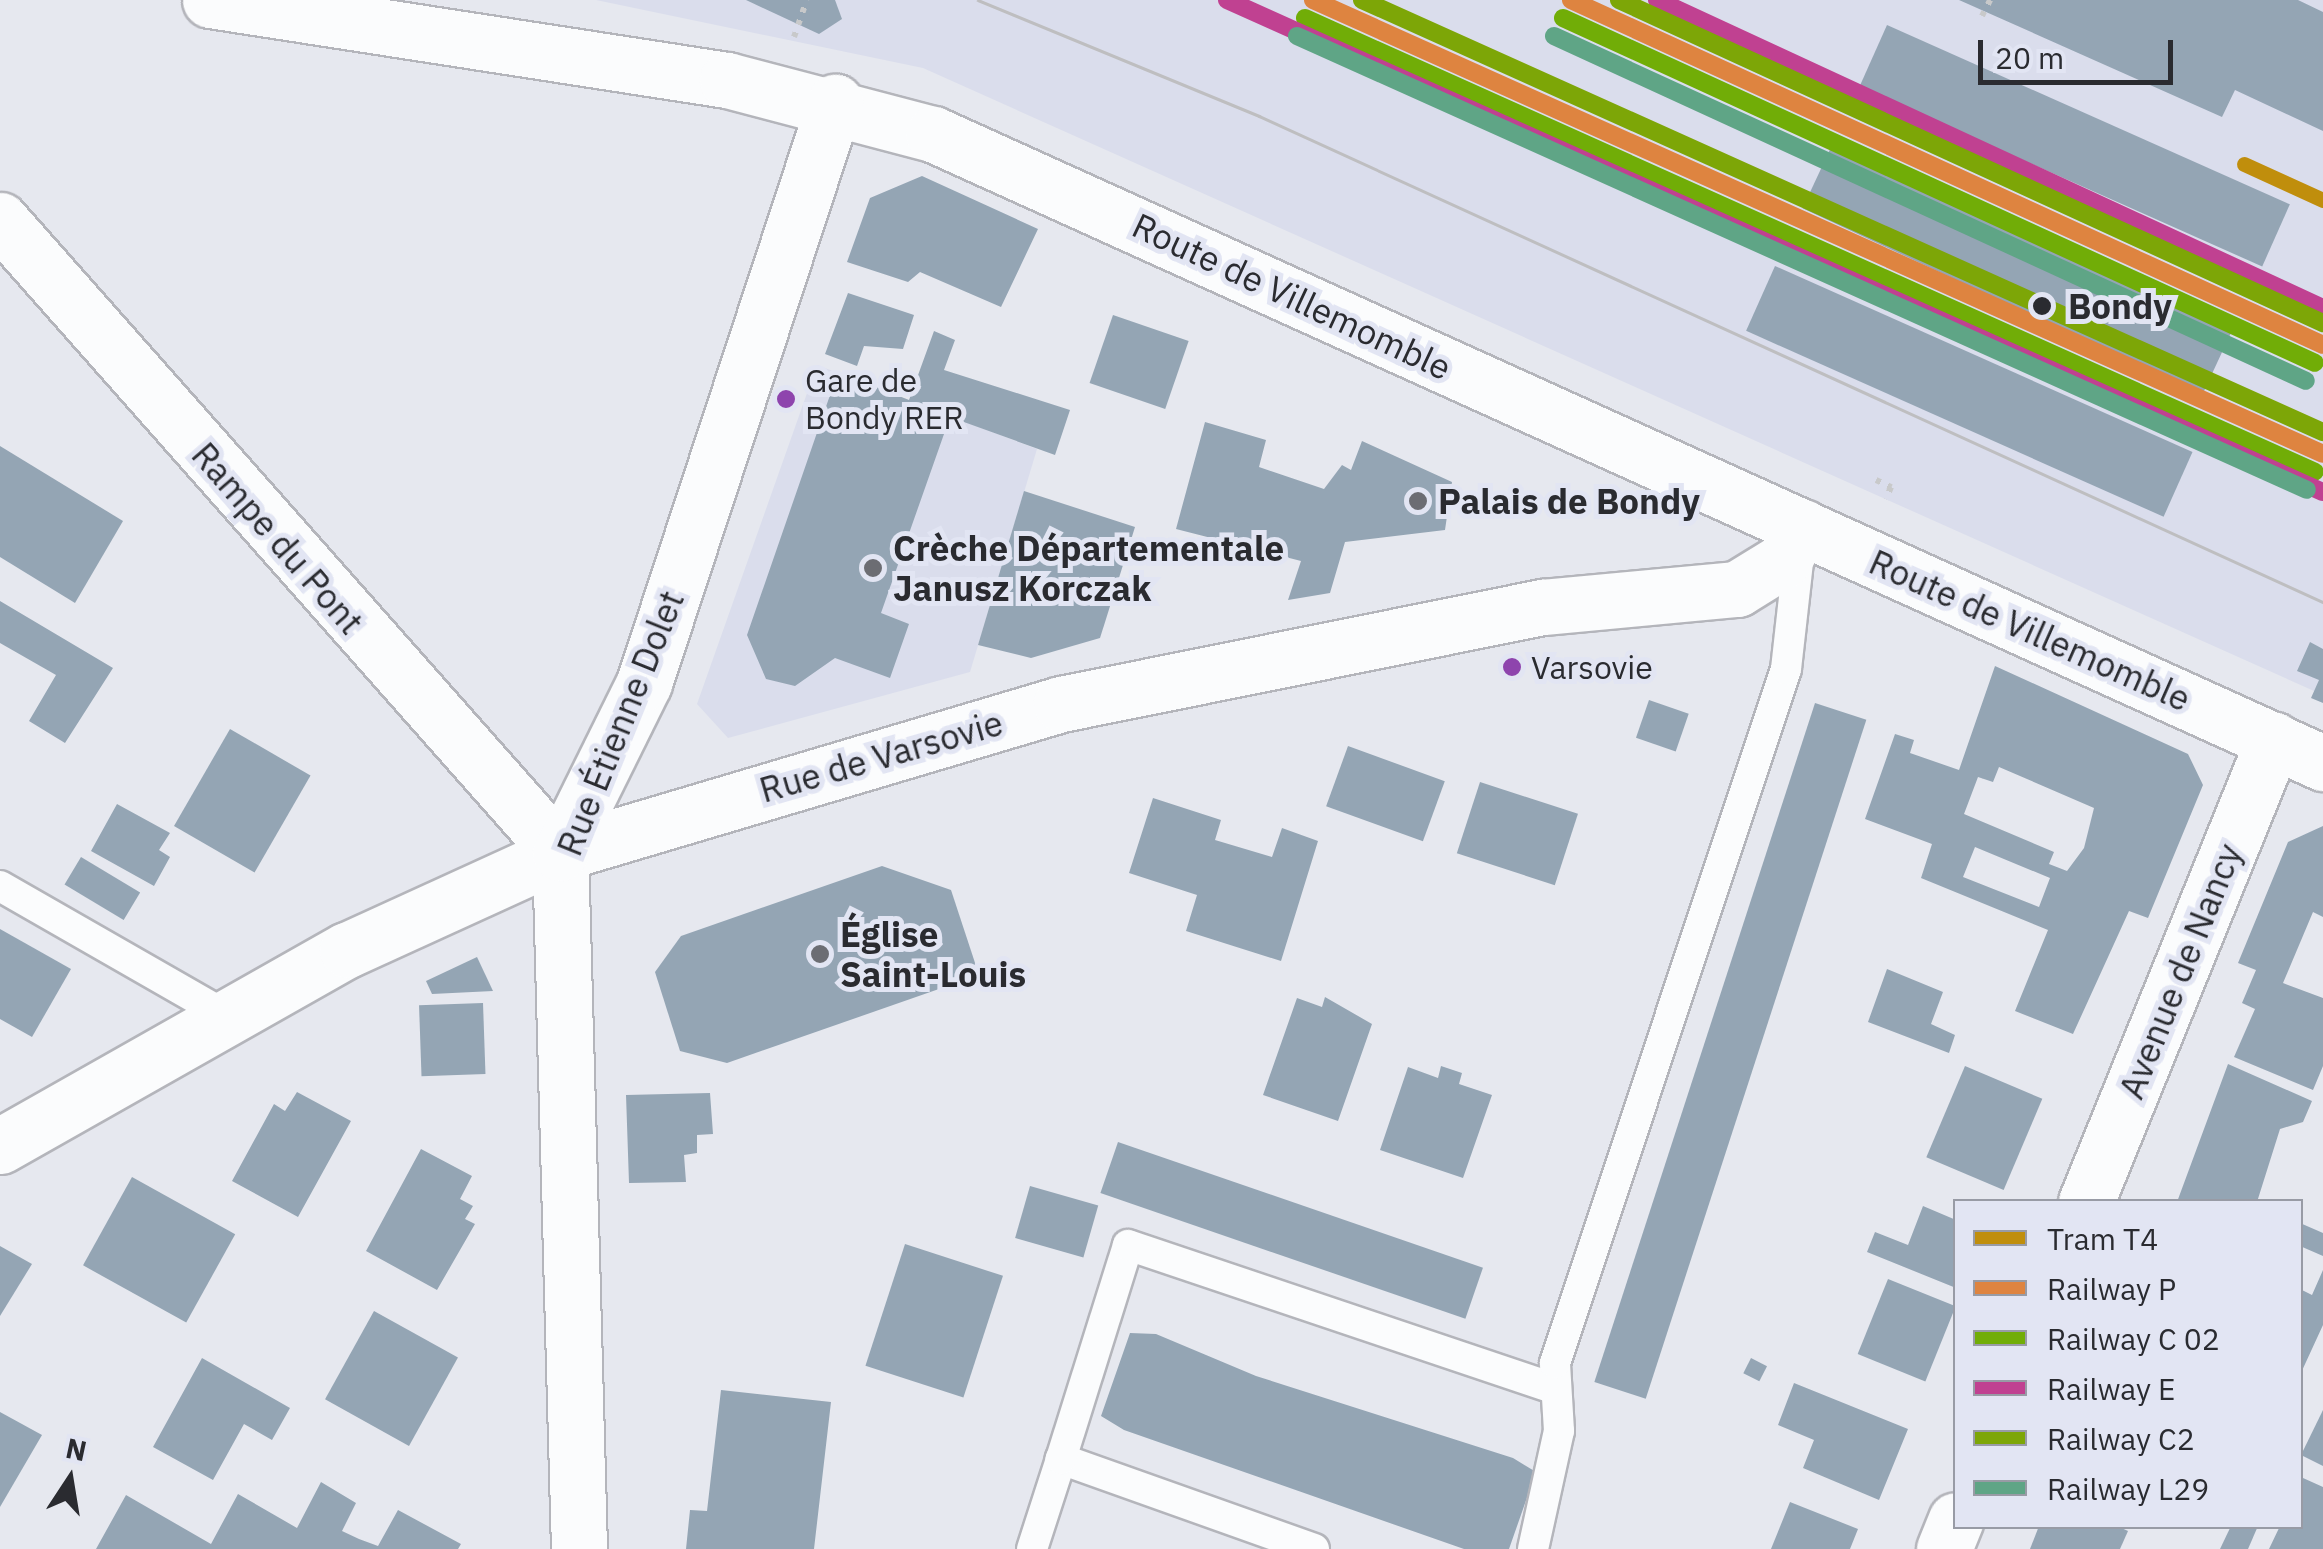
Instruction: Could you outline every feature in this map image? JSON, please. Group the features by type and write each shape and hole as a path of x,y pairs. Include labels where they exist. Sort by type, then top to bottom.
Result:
{"street":[{"name":"Route de Villemomble","path":"210,0 834,102 980,152 2323,763"},
{"name":"Rue Étienne Dolet","path":"579,1549 560,854 644,683 834,102"},
{"name":"Rampe du Pont","path":"0,220 560,854"},
{"name":"Rue de Varsovie","path":"0,1146 225,1015 560,854 1061,704 1543,607 1736,589 1784,560 1802,527"},
{"name":"Avenue de Nancy","path":"2087,1199 2274,740"}],"lane":[{"path":"1533,1549 1553,1480 1554,1388 1786,668 1802,527"},
{"path":"0,886 225,1015"},
{"path":"1032,1549 1128,1245 1554,1388"},
{"path":"1060,1459 1314,1549"}],"path":[{"path":"796,34 806,0"},
{"path":"1982,16 1990,0"}],"shaded area":[{"path":"596,0 2323,0 2323,695 923,68"},
{"name":"Crèche Départementale Janusz Korczak","path":"817,365 1037,449 970,672 728,738 697,704"}],"building":[{"path":"746,0 835,0 842,19 819,34"},
{"path":"1959,0 2298,0 2323,12 2323,131 2235,90 2222,117"},
{"path":"1887,25 2290,204 2262,266 1859,87"},
{"path":"1833,143 2233,329 2202,395 1803,208"},
{"path":"922,176 1038,229 1001,307 920,272 908,282 847,262 870,198"},
{"path":"1775,266 2192,452 2164,517 1746,331"},
{"path":"848,293 914,315 903,349 864,346 857,366 825,354"},
{"path":"1113,315 1189,341 1165,409 1090,383"},
{"path":"934,331 955,340 944,370 1070,410 1055,455 950,417 881,613 909,624 890,678 835,658 795,686 766,679 747,635 838,372 909,400"},
{"path":"1205,422 1266,440 1259,467 1324,489 1342,465 1351,470 1362,441 1452,482 1445,530 1345,542 1330,593 1288,600 1301,561 1176,529"},
{"path":"0,446 123,521 75,603 0,557"},
{"path":"1024,491 1135,527 1100,638 1031,658 978,645"},
{"path":"0,601 113,668 65,743 29,721 56,675 0,643"},
{"path":"2310,642 2323,649 2323,703 2311,698 2319,680 2297,671"},
{"path":"1995,666 2188,754 2203,785 2148,918 2129,911 2073,1034 2015,1011 2048,930 1921,878 1932,844 1865,819 1895,734 1914,740 1910,753 1959,770","holes":["1999,767 2094,808 2084,848 2067,871 2049,864 2054,852 1964,814 1978,777 1993,782","1975,847 2050,878 2039,907 1963,877"]},
{"path":"1649,700 1689,714 1676,751 1636,738"},
{"path":"1815,703 1866,720 1646,1399 1594,1382"},
{"path":"230,729 311,776 255,872 174,826"},
{"path":"1348,746 1445,781 1423,841 1326,806"},
{"path":"1480,782 1578,814 1555,885 1457,853"},
{"path":"1153,798 1221,820 1215,840 1272,857 1282,828 1318,841 1281,961 1186,931 1197,895 1129,873"},
{"path":"117,804 170,833 159,850 170,857 154,886 91,851"},
{"path":"2323,826 2323,917 2313,912 2283,983 2323,998 2323,1066 2313,1090 2234,1057 2255,1009 2242,1003 2256,970 2238,963 2288,842"},
{"path":"81,857 140,893 124,920 65,884"},
{"name":"Église Saint-Louis","path":"882,866 951,890 979,975 727,1063 680,1051 655,972 681,936"},
{"path":"0,929 71,969 32,1037 0,1019"},
{"path":"477,957 493,991 432,994 426,981"},
{"path":"1887,969 1943,992 1931,1024 1955,1035 1949,1053 1868,1022"},
{"path":"1325,997 1372,1024 1338,1121 1263,1095 1297,998 1322,1007"},
{"path":"483,1003 485,1074 422,1076 419,1005"},
{"path":"2228,1064 2312,1101 2303,1122 2280,1129 2258,1199 2178,1199"},
{"path":"1441,1066 1462,1073 1459,1084 1492,1095 1463,1178 1380,1150 1408,1067 1438,1078"},
{"path":"1965,1066 2042,1099 2004,1190 1926,1157"},
{"path":"297,1092 351,1121 298,1217 232,1181 274,1104 285,1111"},
{"path":"710,1093 713,1134 697,1135 697,1153 684,1155 686,1182 629,1183 626,1095"},
{"path":"1118,1142 1483,1268 1465,1319 1100,1193"},
{"path":"421,1149 472,1176 460,1199 473,1206 465,1219 475,1224 437,1290 366,1251"},
{"path":"132,1177 235,1234 186,1323 83,1265"},
{"path":"1030,1186 1098,1206 1083,1257 1015,1238"},
{"path":"1923,1206 1953,1219 1953,1287 1867,1252 1875,1232 1908,1245"},
{"path":"2303,1224 2323,1233 2323,1256 2303,1247"},
{"path":"905,1244 1003,1276 963,1398 865,1366"},
{"path":"0,1246 32,1264 0,1316"},
{"path":"2323,1270 2323,1325 2303,1368 2303,1290 2312,1295"},
{"path":"1888,1279 1953,1305 1925,1381 1858,1354"},
{"path":"374,1311 458,1358 409,1446 325,1399"},
{"path":"1130,1333 1156,1334 1256,1376 1513,1458 1536,1472 1509,1549 1464,1549 1124,1430 1101,1416"},
{"path":"202,1358 290,1408 272,1440 244,1424 213,1480 153,1447"},
{"path":"1751,1358 1767,1366 1759,1381 1743,1373"},
{"path":"1794,1383 1908,1429 1879,1500 1803,1468 1814,1440 1778,1425"},
{"path":"721,1390 831,1402 814,1549 686,1549 690,1510 707,1511"},
{"path":"2323,1410 2323,1466 2303,1456"},
{"path":"0,1412 42,1435 0,1507"},
{"path":"2303,1478 2323,1487 2323,1549 2269,1549 2279,1529 2303,1529"},
{"path":"321,1482 356,1503 342,1531 359,1539 378,1546 398,1510 461,1544 458,1549 96,1549 126,1495 211,1544 238,1494 297,1528"},
{"path":"1790,1502 1858,1529 1850,1549 1771,1549"},
{"path":"2038,1529 2128,1531 2120,1549 2030,1549"},
{"path":"2230,1529 2257,1529 2248,1549 2220,1549"}],"tram line":[{"path":"978,0 1259,116 2323,602"},
{"name":"T4","path":"2244,164 2323,200"}],"rail line":[{"name":"E","path":"1227,0 2323,492"},
{"name":"P","path":"1313,0 2323,454"},
{"name":"C2","path":"1362,0 2323,432"},
{"name":"P","path":"1571,0 2323,345"},
{"name":"C2","path":"1619,0 2323,323"},
{"name":"E","path":"1657,0 2323,308"},
{"name":"L29","path":"1297,36 2307,490"},
{"name":"L29","path":"1554,36 2306,381"}],"transit line":[{"path":"1305,18 2315,472"},
{"path":"1563,18 2315,363"}],"place":[{"name":"Bondy","path":"2042,306"},
{"name":"Gare de Bondy RER","path":"786,399"},
{"name":"Palais de Bondy","path":"1418,501"},
{"name":"Crèche Départementale Janusz Korczak","path":"873,568"},
{"name":"Varsovie","path":"1512,667"},
{"name":"Église Saint-Louis","path":"820,954"}]}
